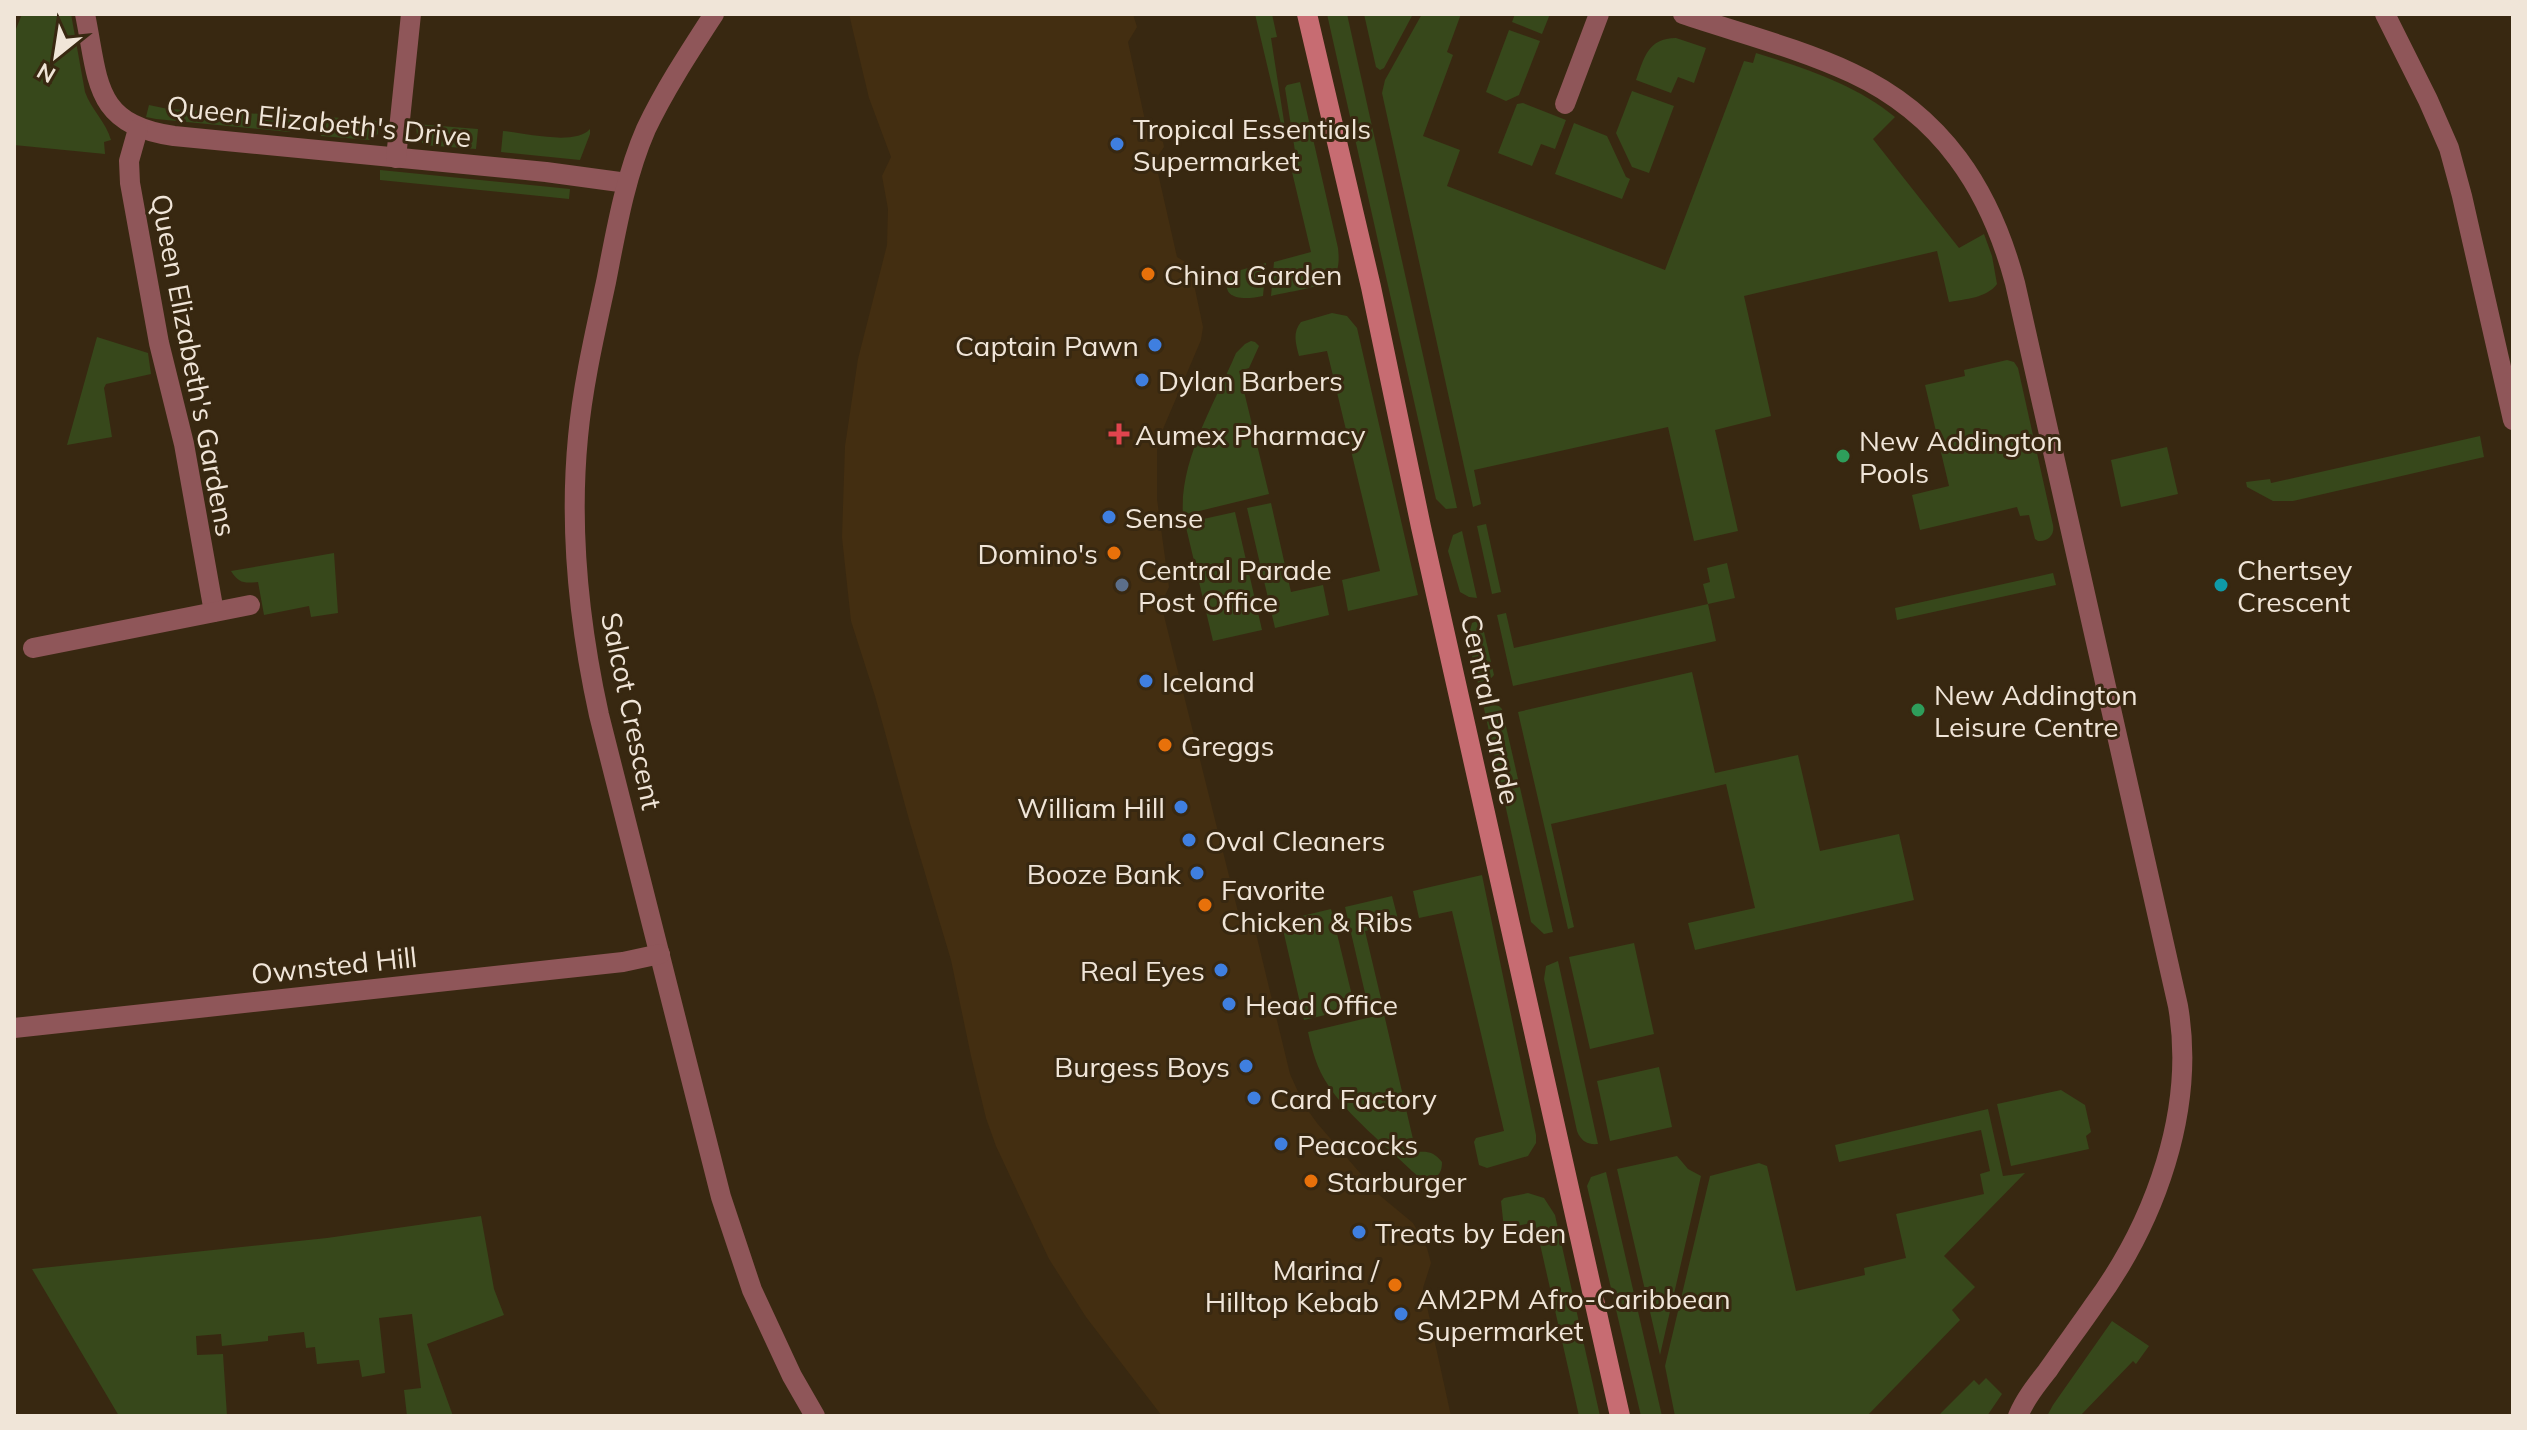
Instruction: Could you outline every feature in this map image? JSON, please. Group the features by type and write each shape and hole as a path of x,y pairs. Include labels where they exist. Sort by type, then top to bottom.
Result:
{"street":[{"name":"Queen Elizabeth's Drive","path":"85,14 104,97 119,118 138,129 174,136 570,174 627,183"},
{"path":"396,158 411,14"},
{"name":"Salcot Crescent","path":"714,14 647,128 627,183 596,322 581,410 575,486 576,554 592,679 721,1197 739,1253 778,1348 815,1416"},
{"name":"Central Parade","path":"1307,14 1371,287 1421,527 1620,1416"},
{"path":"1565,104 1599,14"},
{"path":"1683,14 1852,73 1888,92 1909,108 1946,142 1976,182 2000,233 2015,283 2178,1006 2182,1038 2177,1113 2161,1174 2140,1228 2107,1287 2030,1394 2018,1416"},
{"path":"2385,14 2449,148 2513,420"},
{"name":"Queen Elizabeth's Gardens","path":"138,129 129,161 130,183 159,343 184,444 214,612"},
{"path":"33,648 250,605"},
{"name":"Ownsted Hill","path":"14,1028 623,962 660,954"}],"shaded area":[{"path":"849,14 1133,14 1137,27 1128,42 1146,125 1161,132 1164,147 1155,160 1177,257 1190,265 1203,327 1201,340 1157,450 1157,499 1169,587 1161,604 1240,920 1252,917 1290,1074 1304,1105 1317,1123 1378,1194 1413,1223 1427,1248 1431,1263 1423,1288 1451,1416 1162,1416 1086,1317 1049,1259 996,1146 971,1056 951,960 851,621 842,537 845,446 858,359 887,245 888,209 882,176 891,157 869,98"}],"green space":[{"path":"22,14 71,14 85,92 111,140 104,142 105,154 14,145 14,34"},
{"path":"1255,14 1272,14 1277,37 1271,38 1284,137"},
{"path":"1327,14 1347,14 1457,508 1446,509 1436,499"},
{"path":"1364,14 1413,14 1384,68 1380,70 1376,67"},
{"path":"1422,14 1461,14 1447,52 1453,55 1423,136 1460,150 1447,186 1665,270 1744,61 1753,63 1756,53 1846,86 1895,117 1873,139 1959,248 1984,234 1997,284 1982,295 1949,302 1937,251 1744,296 1771,416 1715,430 1738,531 1694,541 1668,427 1474,470 1481,504 1473,507 1382,93 1385,80"},
{"path":"1515,14 1550,14 1542,34 1512,22"},
{"path":"1509,30 1540,41 1519,95 1506,101 1486,92"},
{"path":"1676,38 1706,48 1694,83 1678,77 1671,93 1636,80 1653,45"},
{"path":"1300,82 1338,248 1338,264 1335,275 1327,281 1271,296 1274,262 1311,252 1292,172 1298,170 1285,88"},
{"path":"1632,91 1674,106 1649,173 1632,167 1616,133"},
{"path":"1523,103 1566,120 1555,149 1541,144 1532,166 1498,153 1517,104"},
{"path":"149,105 168,109 299,116 290,132 156,119 146,117"},
{"path":"317,116 378,121 378,134 370,140 321,136"},
{"path":"1574,123 1607,136 1626,177 1630,179 1622,199 1555,174"},
{"path":"416,124 478,129 476,149 424,145 417,136"},
{"path":"590,129 580,160 501,152 503,131 562,138 583,134"},
{"path":"380,170 570,189 569,199 380,180"},
{"path":"1266,263 1263,296 1241,298 1230,294 1227,282 1230,273"},
{"path":"1332,313 1347,316 1357,328 1418,595 1348,611 1342,580 1380,571 1327,351 1299,356 1296,339 1296,330 1301,322"},
{"path":"97,337 148,353 151,374 106,384 104,388 112,437 67,445"},
{"path":"1251,341 1259,346 1249,368 1239,371 1269,494 1183,515 1187,474 1200,432 1236,353"},
{"path":"2007,360 2014,362 2018,368 2053,525 2052,535 2045,540 2035,539 2029,515 2020,516 2017,507 1920,530 1912,495 1949,486 1925,385 1965,376 1964,370"},
{"path":"2480,436 2484,457 2293,501 2273,501 2247,487 2246,482 2270,479 2271,483"},
{"path":"2167,447 2178,494 2121,507 2111,460"},
{"path":"1271,503 1291,592 1323,585 1329,615 1275,628 1247,508"},
{"path":"1235,512 1262,630 1213,641 1185,523"},
{"path":"1486,524 1501,592 1492,594 1477,526"},
{"path":"1462,531 1477,598 1460,592 1448,551 1453,535"},
{"path":"334,553 338,613 311,617 309,606 264,615 258,582 243,582 231,571"},
{"path":"1727,563 1735,598 1708,604 1703,584 1710,582 1707,568"},
{"path":"2053,573 2056,585 1897,620 1895,608"},
{"path":"1708,604 1716,641 1513,686 1497,615 1506,613 1514,648"},
{"path":"1481,619 1494,675 1479,688 1468,638 1472,623"},
{"path":"1692,672 1715,773 1798,755 1820,851 1899,834 1914,900 1695,950 1688,923 1755,908 1726,784 1551,824 1574,927 1568,929 1518,712"},
{"path":"1483,704 1499,706 1553,932 1544,934 1531,922"},
{"path":"1482,875 1536,1135 1536,1143 1528,1156 1487,1168 1479,1165 1474,1142 1476,1138 1504,1131 1452,911 1419,918 1413,891"},
{"path":"1392,896 1399,923 1365,931 1382,1003 1368,1006 1345,907"},
{"path":"1331,909 1355,1008 1304,1020 1281,921"},
{"path":"1634,943 1654,1034 1590,1049 1569,957"},
{"path":"1558,961 1598,1144 1585,1142 1577,1131 1544,979 1546,966"},
{"path":"1384,1014 1416,1152 1430,1153 1442,1162 1439,1173 1430,1180 1420,1178 1345,1108 1324,1079 1311,1046 1308,1032"},
{"path":"1659,1067 1672,1127 1610,1141 1597,1081"},
{"path":"2061,1090 2085,1105 2091,1132 2086,1136 2089,1149 2011,1166 1997,1104"},
{"path":"1988,1109 2003,1176 2025,1173 1944,1256 1975,1287 1952,1310 1960,1320 1867,1416 1675,1416 1665,1366 1710,1176 1759,1163 1767,1166 1796,1291 1865,1275 1864,1268 1906,1258 1896,1214 1984,1194 1980,1174 1990,1171 1981,1130 1839,1162 1835,1145"},
{"path":"1677,1156 1688,1169 1701,1176 1660,1355 1617,1169"},
{"path":"1606,1172 1662,1416 1641,1416 1587,1186 1591,1177"},
{"path":"1528,1193 1544,1198 1555,1215 1600,1416 1579,1416 1535,1222 1504,1229 1501,1201"},
{"path":"481,1216 494,1289 504,1315 427,1344 453,1416 407,1416 404,1390 421,1388 412,1314 379,1318 385,1373 362,1377 359,1360 317,1364 315,1347 306,1348 304,1332 268,1336 268,1341 222,1346 221,1334 196,1336 197,1355 223,1354 227,1416 119,1416 32,1269 327,1238"},
{"path":"2112,1321 2149,1346 2136,1364 2133,1361 2080,1416 2047,1416 2053,1405"},
{"path":"1986,1378 2002,1394 1987,1416 1938,1416 1974,1380 1979,1385"}],"place":[{"name":"Tropical Essentials Supermarket","path":"1117,144"},
{"name":"China Garden","path":"1148,274"},
{"name":"Captain Pawn","path":"1155,345"},
{"name":"Dylan Barbers","path":"1142,380"},
{"name":"Aumex Pharmacy","path":"1119,434"},
{"name":"New Addington Pools","path":"1843,456"},
{"name":"Sense","path":"1109,517"},
{"name":"Domino's","path":"1114,553"},
{"name":"Central Parade Post Office","path":"1122,585"},
{"name":"Chertsey Crescent","path":"2221,585"},
{"name":"Iceland","path":"1146,681"},
{"name":"New Addington Leisure Centre","path":"1918,710"},
{"name":"Greggs","path":"1165,745"},
{"name":"William Hill","path":"1181,807"},
{"name":"Oval Cleaners","path":"1189,840"},
{"name":"Booze Bank","path":"1197,873"},
{"name":"Favorite Chicken & Ribs","path":"1205,905"},
{"name":"Real Eyes","path":"1221,970"},
{"name":"Head Office","path":"1229,1004"},
{"name":"Burgess Boys","path":"1246,1066"},
{"name":"Card Factory","path":"1254,1098"},
{"name":"Peacocks","path":"1281,1144"},
{"name":"Starburger","path":"1311,1181"},
{"name":"Treats by Eden","path":"1359,1232"},
{"name":"Marina / Hilltop Kebab","path":"1395,1285"},
{"name":"AM2PM Afro-Caribbean Supermarket","path":"1401,1314"}]}
